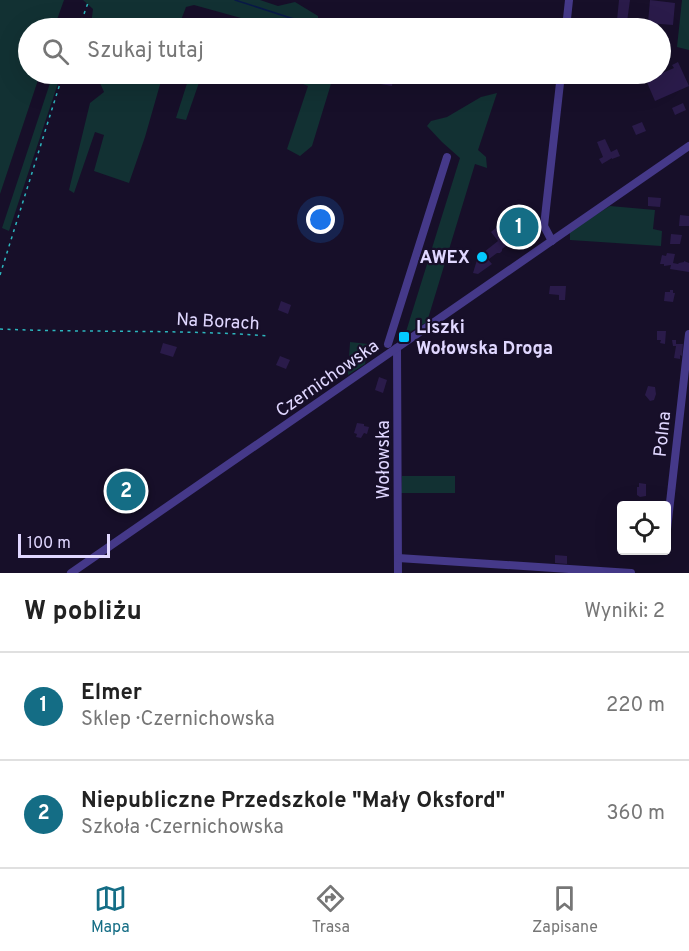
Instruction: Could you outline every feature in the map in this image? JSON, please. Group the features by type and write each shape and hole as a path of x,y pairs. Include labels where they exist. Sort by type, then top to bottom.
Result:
{"street":[{"path":"567,18 569,0"},
{"path":"552,241 544,226 560,84"},
{"name":"Czernichowska","path":"71,573 689,146"},
{"path":"388,344 447,156"},
{"name":"Polna","path":"670,501 689,334"},
{"name":"Wołowska","path":"397,348 398,573"},
{"path":"398,558 631,573"}],"path":[{"path":"82,18 88,0"},
{"path":"0,275 60,84"},
{"name":"Na Borach","path":"0,329 165,331 269,336"}],"green space":[{"path":"0,0 64,0 58,18 18,18 18,84 37,84 0,194"},
{"path":"83,0 260,0 278,6 295,2 318,18 241,18 194,5 186,7 182,18 92,18 93,9"},
{"path":"682,0 689,0 689,50 677,47"},
{"path":"50,84 58,84 9,231 2,228"},
{"path":"100,84 160,84 129,183 94,171 104,135 95,132 74,193 69,190 90,103 104,92"},
{"path":"187,84 199,84 186,120 176,118"},
{"path":"303,84 331,84 312,146 300,156 287,149 308,86"},
{"path":"497,93 478,150 486,157 487,168 475,164 427,322 405,335 460,158 427,126 431,121 447,117 481,97"},
{"path":"610,206 655,210 653,229 662,231 661,246 570,240 570,231"},
{"path":"350,342 368,344 365,364 348,375"},
{"path":"402,476 455,476 455,493 401,493"}],"building":[{"path":"619,0 630,0 628,18 617,18"},
{"path":"650,0 675,3 673,25 671,25 671,18 648,18"},
{"path":"678,62 689,86 655,101 648,84 671,84 671,69 674,68 672,65"},
{"path":"683,103 686,110 675,115 672,108"},
{"path":"642,122 646,131 636,135 632,126"},
{"path":"605,139 611,152 617,149 620,156 602,164 599,159 603,157 597,142"},
{"path":"648,197 661,198 660,207 648,206"},
{"path":"519,214 532,231 518,241 506,224"},
{"path":"680,215 689,216 689,226 679,226"},
{"path":"497,227 510,243 500,253 489,259 484,252 498,241 491,232"},
{"path":"671,234 682,235 680,244 670,244"},
{"name":"AWEX","path":"480,250 492,264 478,274 473,273"},
{"path":"667,253 675,254 673,263 678,264 684,261 689,263 689,272 670,269 671,265 660,264 662,255 666,256"},
{"path":"550,286 566,286 565,300 559,300 559,295 549,294"},
{"path":"670,290 675,293 673,302 664,301 665,292 670,292"},
{"path":"281,301 291,305 288,314 278,310"},
{"path":"657,331 666,331 665,344 657,340"},
{"path":"672,340 676,340 676,344 683,344 680,359 674,358 676,346 673,346"},
{"path":"163,343 177,347 173,357 160,353"},
{"path":"280,356 290,360 286,369 276,365"},
{"path":"379,377 387,380 383,393 375,390"},
{"path":"648,386 655,387 654,400 650,401 645,395"},
{"path":"357,423 369,427 367,434 364,433 361,438 356,437 357,434 354,433"},
{"path":"124,469 135,473 126,504 114,500"},
{"path":"639,483 646,484 646,496 637,495"},
{"path":"555,555 567,556 567,564 555,563"}],"waterway":[{"path":"235,0 291,18"}],"place":[{"name":"Elmer","path":"519,227"},
{"name":"AWEX","path":"482,257"},
{"name":"Liszki Wołowska Droga","path":"404,337"},
{"name":"Niepubliczne Przedszkole \"Mały Oksford\"","path":"126,491"}]}
